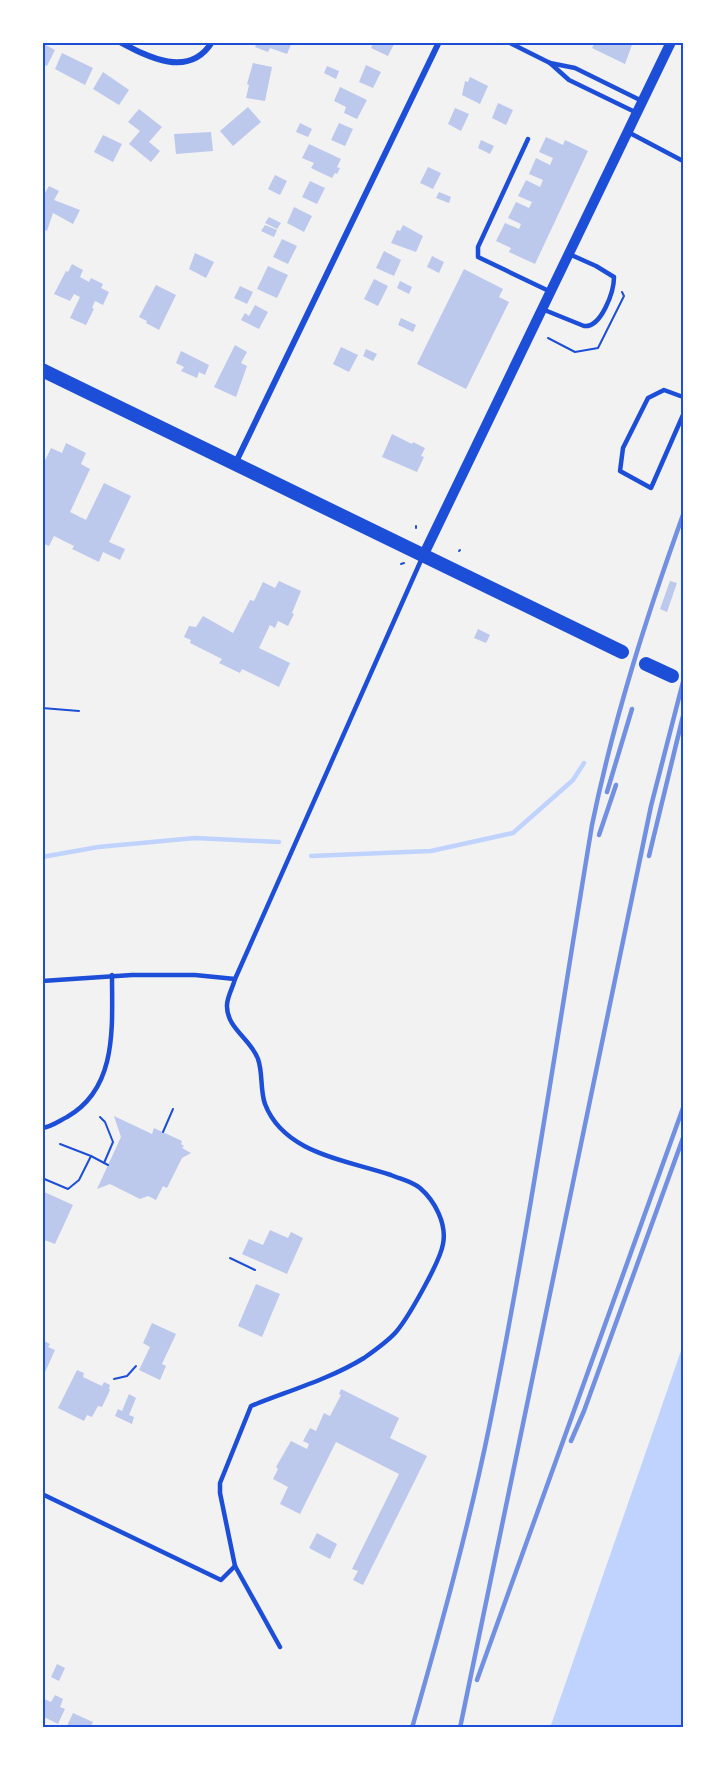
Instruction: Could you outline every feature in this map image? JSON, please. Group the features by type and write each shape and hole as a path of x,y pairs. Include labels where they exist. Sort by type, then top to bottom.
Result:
{"main road":[{"path":"42,370 622,652"},
{"path":"646,664 672,676"}],"street":[{"path":"120,42 161,61 176,62 189,60 208,48 212,42"},
{"path":"235,464 439,42"},
{"path":"423,555 671,42"}],"lane":[{"path":"508,42 550,63 575,68 643,101"},
{"path":"550,63 569,80 637,113"},
{"path":"628,132 683,161"},
{"path":"528,139 478,247 478,257 550,292"},
{"path":"542,309 584,326 590,327 598,321 614,287 614,277 569,254"},
{"path":"683,397 664,390 648,398 622,448 620,471 651,488 683,415"},
{"path":"280,1647 235,1566 220,1483 251,1406 333,1373 363,1358 395,1333 437,1263 443,1244 443,1228 438,1211 419,1187 375,1170 323,1155 282,1131 274,1122 264,1102 259,1060 229,1019 227,1005 235,980 423,555"},
{"path":"42,981 112,975 195,975 235,980"},
{"path":"42,1128 78,1111 97,1089 108,1065 112,1029 112,975"},
{"path":"42,1494 221,1580 235,1566"}],"path":[{"path":"42,708 80,711"},
{"path":"163,1132 173,1109"},
{"path":"100,1118 105,1122 113,1143 104,1162"},
{"path":"60,1144 108,1165"},
{"path":"42,1178 68,1189 80,1180 91,1156"},
{"path":"230,1258 255,1270"},
{"path":"114,1379 127,1376 136,1366"}],"water":[{"path":"683,1345 683,1728 550,1728"}],"building":[{"path":"257,42 292,42 287,54 270,48 268,52 255,47"},
{"path":"374,42 395,42 388,56 371,48"},
{"path":"595,42 633,42 625,64 592,48"},
{"path":"42,43 55,50 47,66 42,63"},
{"path":"62,53 93,68 85,85 55,69"},
{"path":"253,63 272,67 265,101 246,98"},
{"path":"366,65 381,72 373,88 359,82"},
{"path":"327,66 339,71 336,79 324,73"},
{"path":"103,72 129,90 119,105 93,89"},
{"path":"470,77 488,86 480,104 462,95 465,81 468,82"},
{"path":"340,87 367,100 357,119 344,113 346,107 334,101"},
{"path":"498,103 513,110 506,125 492,118"},
{"path":"248,107 261,122 233,146 220,131"},
{"path":"455,108 469,114 461,131 448,124"},
{"path":"139,109 162,127 149,142 160,151 151,162 129,144 140,131 128,122"},
{"path":"300,123 312,129 308,137 296,132"},
{"path":"339,123 353,129 345,146 331,140"},
{"path":"211,132 213,151 176,154 174,134"},
{"path":"103,135 122,144 113,162 94,152"},
{"path":"546,137 563,145 565,140 588,151 535,264 509,252 511,248 496,241 505,223 519,229 521,224 508,218 516,202 529,208 532,202 518,196 526,180 540,187 543,180 529,174 536,158 550,165 553,158 539,152"},
{"path":"481,140 494,146 490,154 478,148"},
{"path":"309,144 341,159 337,167 340,168 332,178 311,168 314,163 302,158"},
{"path":"428,167 441,173 433,189 420,183"},
{"path":"275,175 287,181 280,195 268,189"},
{"path":"310,181 325,188 317,204 302,197"},
{"path":"49,186 59,191 54,200 80,210 73,224 53,213 47,231 42,229 42,198"},
{"path":"439,192 451,197 449,203 436,198"},
{"path":"294,207 312,216 304,232 287,223"},
{"path":"269,217 281,223 277,229 265,223"},
{"path":"265,225 277,230 274,237 261,231"},
{"path":"403,225 423,236 416,252 391,243 397,230 400,231"},
{"path":"282,239 297,246 288,264 273,257"},
{"path":"384,251 401,260 394,276 376,268"},
{"path":"195,253 214,262 206,278 189,269"},
{"path":"432,256 444,262 439,273 427,267"},
{"path":"72,264 83,270 80,277 89,282 91,278 103,284 101,288 109,292 103,305 95,301 92,308 94,309 86,325 70,318 80,297 74,294 70,301 54,294"},
{"path":"268,266 288,275 277,298 257,289"},
{"path":"464,269 503,289 499,297 509,302 466,389 417,364"},
{"path":"374,279 388,286 378,306 364,299"},
{"path":"400,281 412,287 409,294 397,288"},
{"path":"156,285 176,295 159,330 139,317"},
{"path":"240,286 253,292 247,304 234,298"},
{"path":"255,305 268,312 259,329 241,320 245,313 249,316"},
{"path":"401,318 416,325 413,332 398,325"},
{"path":"235,345 247,352 241,363 247,366 236,397 214,387"},
{"path":"341,347 358,355 349,372 333,364"},
{"path":"366,349 377,354 373,361 363,356"},
{"path":"181,351 209,365 205,375 199,372 197,378 181,371 184,367 176,363"},
{"path":"392,434 425,448 421,456 424,457 417,472 382,457"},
{"path":"66,443 86,453 81,464 90,469 70,512 86,520 104,483 131,496 109,542 125,549 120,560 103,552 99,562 72,549 74,546 54,536 49,546 42,543 42,467 51,448 62,453"},
{"path":"279,581 301,591 288,626 278,621 275,628 270,625 259,648 290,663 279,687 242,669 240,673 219,663 222,659 190,643 191,640 184,637 189,626 196,627 203,616 233,633 250,600 254,601 263,582 275,588"},
{"path":"670,581 677,583 667,612 660,609"},
{"path":"478,629 490,635 486,643 474,638"},
{"path":"114,1116 152,1134 154,1128 182,1141 181,1144 184,1146 182,1148 191,1153 182,1158 167,1188 163,1186 156,1200 148,1196 140,1199 110,1184 97,1189 121,1137"},
{"path":"42,1191 73,1205 55,1244 42,1239"},
{"path":"270,1230 288,1238 291,1232 303,1238 287,1274 242,1254 249,1239 263,1245"},
{"path":"256,1284 280,1294 262,1337 238,1326"},
{"path":"152,1323 176,1334 162,1364 166,1366 160,1380 139,1370 150,1347 143,1343"},
{"path":"42,1340 50,1344 48,1347 55,1350 42,1379"},
{"path":"77,1370 84,1373 83,1377 102,1386 104,1382 110,1385 102,1407 98,1406 92,1417 87,1415 84,1421 58,1408"},
{"path":"341,1389 399,1418 390,1438 427,1456 363,1585 353,1580 358,1571 352,1569 399,1474 336,1442 300,1514 280,1504 288,1487 273,1479 278,1469 276,1467 291,1441 307,1449 309,1444 303,1441 310,1428 316,1431 324,1413 330,1416 341,1395 339,1394"},
{"path":"129,1394 136,1398 129,1415 134,1417 132,1424 115,1416 118,1409 122,1411"},
{"path":"317,1533 337,1544 330,1559 309,1548"},
{"path":"57,1664 65,1668 59,1681 51,1677"},
{"path":"55,1695 63,1699 60,1707 65,1709 58,1724 42,1716 44,1699 51,1702"},
{"path":"73,1713 93,1722 90,1728 66,1728"}],"waterway":[{"path":"311,856 431,851 513,833 573,780 584,763"},
{"path":"42,857 98,847 195,838 279,842"}],"railway":[{"path":"412,1728 473,1500 505,1349 592,825 610,746 632,668 683,515"},
{"path":"460,1728 651,806 683,682"},
{"path":"607,792 632,709"},
{"path":"649,856 683,716"},
{"path":"599,835 616,785"},
{"path":"477,1680 683,1108"},
{"path":"571,1441 683,1138"}]}
